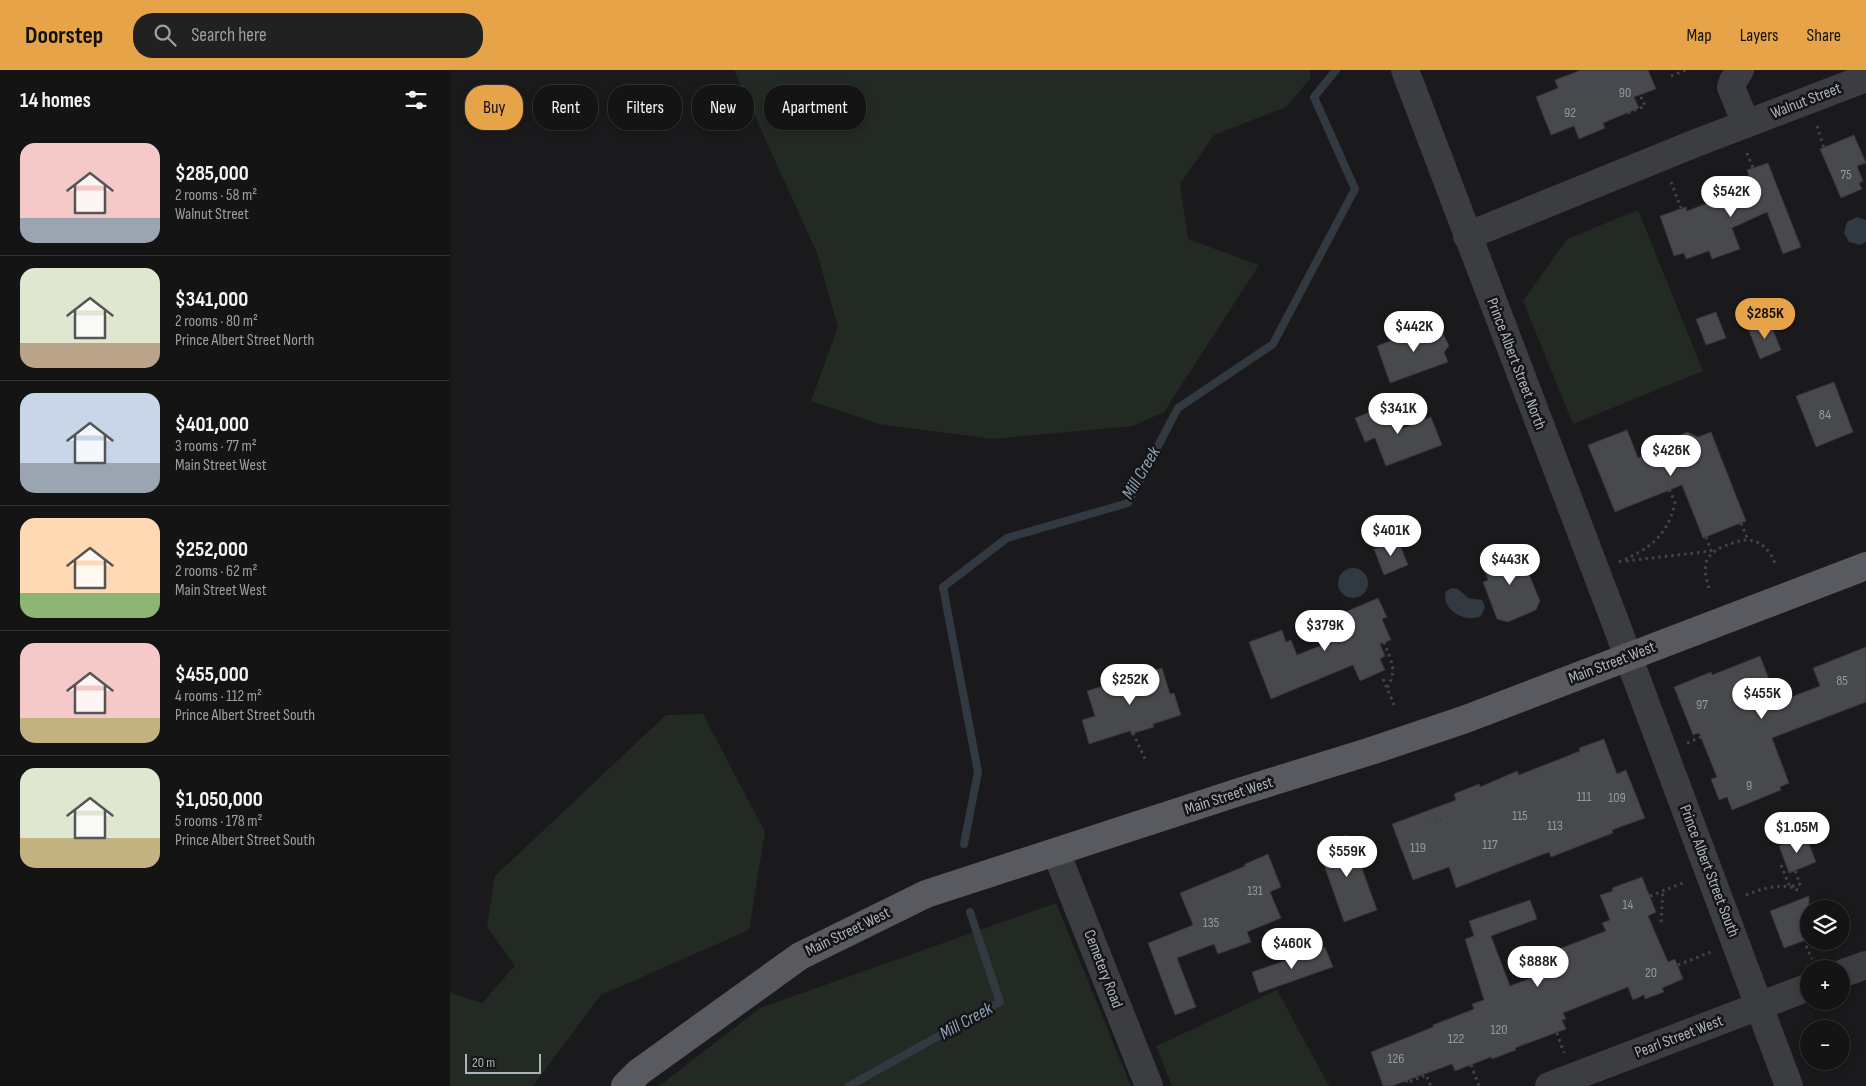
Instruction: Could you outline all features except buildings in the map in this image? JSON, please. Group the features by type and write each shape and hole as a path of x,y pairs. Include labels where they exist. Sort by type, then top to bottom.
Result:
{"main road":[{"name":"Main Street West","path":"625,1086 639,1072 800,956 926,894 1371,751 1466,718 1866,566"}],"street":[{"name":"Prince Albert Street North","path":"1405,70 1628,657"},
{"path":"1740,70 1731,87 1746,124"},
{"name":"Walnut Street","path":"1467,236 1866,78"},
{"name":"Prince Albert Street South","path":"1628,657 1789,1086"},
{"name":"Cemetery Road","path":"1056,852 1149,1086"},
{"path":"1850,971 1866,965"},
{"name":"Pearl Street West","path":"1549,1086 1800,990"}],"path":[{"path":"1670,76 1686,70"},
{"path":"1628,113 1645,106 1640,95"},
{"path":"1817,126 1824,148"},
{"path":"1747,153 1753,168"},
{"path":"1671,182 1681,208"},
{"path":"1666,482 1675,503 1662,535 1642,551 1618,562 1712,552 1739,540 1748,540 1766,548 1775,563"},
{"path":"1741,523 1748,540"},
{"path":"1706,537 1712,552"},
{"path":"1709,588 1706,566 1712,552"},
{"path":"1384,642 1394,669 1387,688"},
{"path":"1383,679 1395,708"},
{"path":"1134,734 1145,759"},
{"path":"1686,743 1701,737"},
{"path":"1428,824 1449,817"},
{"path":"1781,865 1790,887"},
{"path":"1790,887 1800,884 1795,870"},
{"path":"1650,896 1688,881"},
{"path":"1745,895 1768,887 1796,888 1798,893"},
{"path":"1661,922 1663,891"},
{"path":"1808,950 1812,960"},
{"path":"1678,966 1714,951"},
{"path":"1557,1033 1566,1056"},
{"path":"1471,1065 1479,1086"},
{"path":"1406,1080 1407,1083 1426,1075 1431,1086"}],"shaded area":[{"path":"734,70 1310,70 1310,79 1286,107 1214,135 1180,184 1188,239 1259,265 1164,412 1133,426 992,439 879,424 811,401 838,327 817,253 754,114 754,85 741,85"},
{"path":"1638,210 1703,371 1573,424 1523,301 1567,239"},
{"path":"1857,217 1866,220 1866,242 1860,245 1849,242 1844,233 1847,222"},
{"path":"1353,568 1359,569 1367,577 1367,589 1359,597 1353,598 1347,597 1339,589 1338,583 1339,577 1347,569"},
{"path":"1452,588 1458,589 1468,598 1482,600 1485,607 1481,616 1468,618 1450,609 1445,598 1446,591"},
{"path":"703,714 765,832 749,930 601,995 533,1086 450,1086 450,993 482,1003 515,966 487,927 495,876 666,715"},
{"path":"1056,903 1131,1086 659,1086 760,1008"},
{"path":"1277,990 1329,1086 1172,1086 1156,1046"}],"waterway":[{"name":"Mill Creek","path":"964,844 978,772 943,587 1007,538 1128,503 1178,408 1273,344 1355,189 1314,97 1336,70"},
{"name":"Mill Creek","path":"849,1086 1000,1002 970,912"}]}
